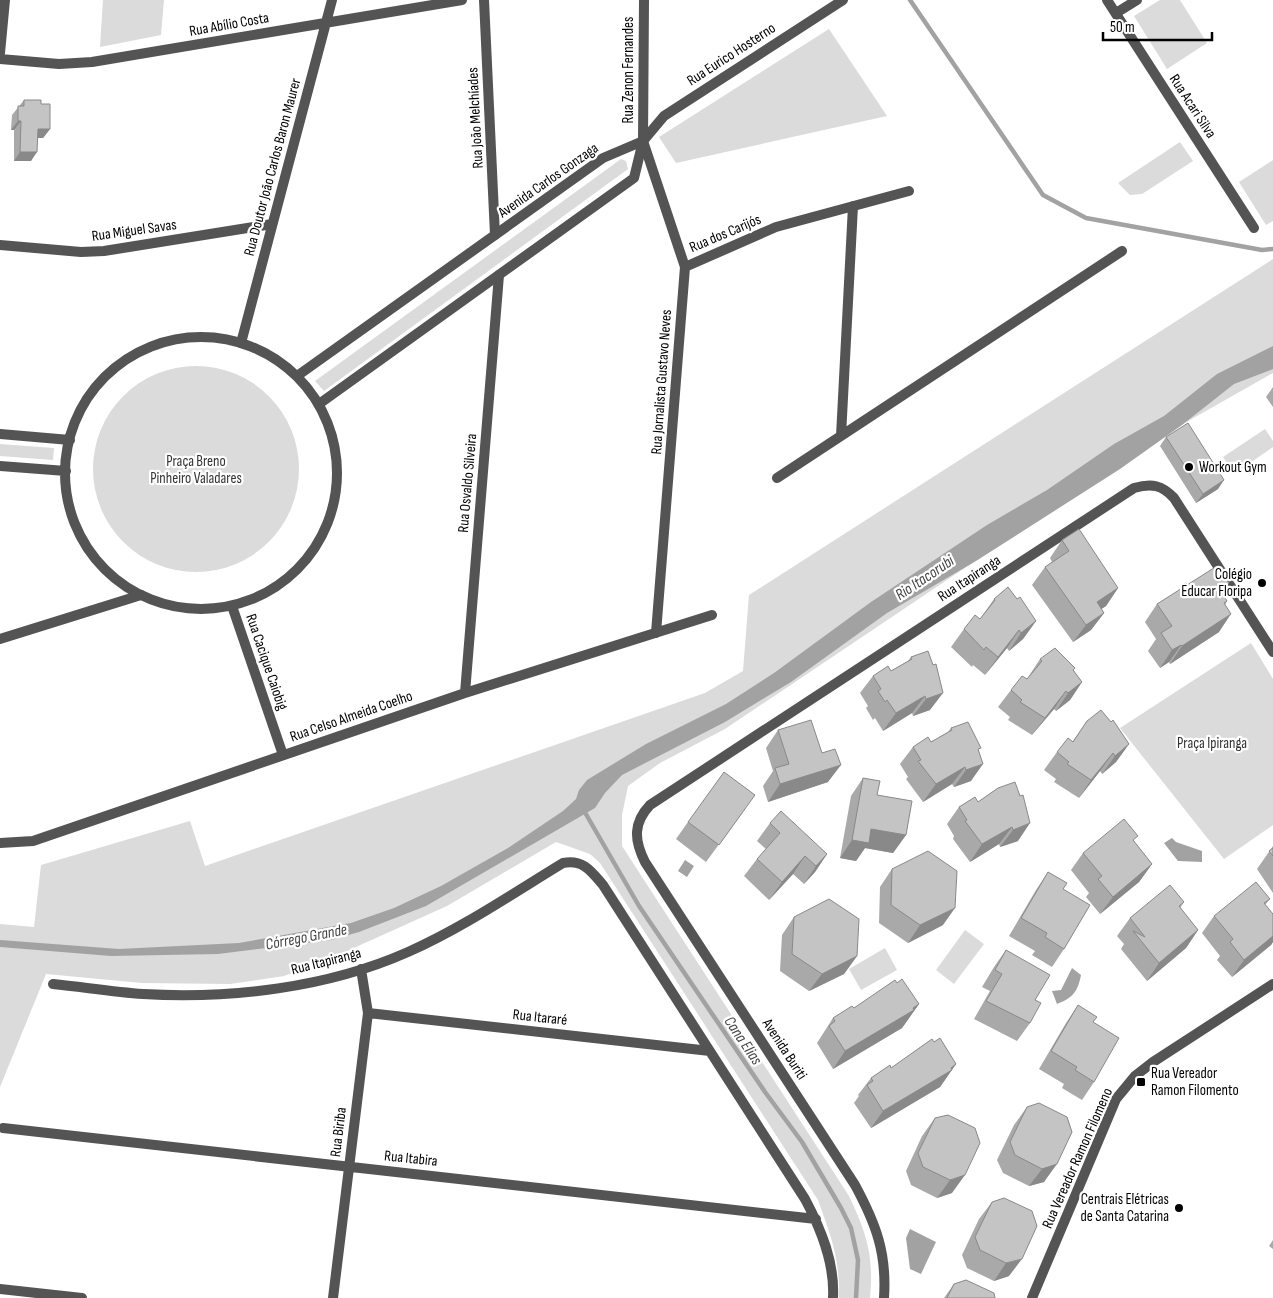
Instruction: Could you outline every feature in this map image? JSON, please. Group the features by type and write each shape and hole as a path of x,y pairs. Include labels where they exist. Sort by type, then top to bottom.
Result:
{"street":[{"path":"0,53 5,0"},
{"name":"Rua Doutor João Carlos Baron Maurer","path":"242,343 332,0"},
{"name":"Rua Abílio Costa","path":"0,58 75,64 462,0"},
{"name":"Rua João Melchíades","path":"484,0 495,235"},
{"name":"Rua Zenon Fernandes","path":"643,141 644,0"},
{"name":"Rua Eurico Hosterno","path":"643,141 664,116 843,0"},
{"name":"Rua Acari Silva","path":"1107,0 1254,228"},
{"path":"1116,13 1137,0"},
{"path":"318,404 634,178 643,141"},
{"name":"Avenida Carlos Gonzaga","path":"297,376 603,158 643,141"},
{"name":"Rua Jornalista Gustavo Neves","path":"643,141 685,267 656,633"},
{"name":"Rua dos Carijós","path":"685,267 776,227 909,191"},
{"path":"841,436 853,206"},
{"name":"Rua Miguel Savas","path":"0,245 81,252 104,251 272,224"},
{"path":"777,478 1122,251"},
{"name":"Rua Osvaldo Silveira","path":"466,693 499,275"},
{"path":"187,337 214,337 242,343 271,356 297,376 318,404 333,437 338,474 333,510 326,527 318,544 296,572 266,594 232,606 201,610 170,606 141,596 116,579 90,550 78,531 68,502 66,471 70,440 79,414 93,390 112,370 135,354 160,343 187,337"},
{"path":"0,434 70,440"},
{"path":"0,466 66,471"},
{"name":"Rua Itapiranga","path":"636,825 641,815 650,805 1134,488 1156,485 1166,490 1174,498 1273,652"},
{"path":"0,639 141,596"},
{"name":"Rua Cacique Caiobig","path":"232,606 283,755"},
{"name":"Rua Celso Almeida Coelho","path":"0,843 33,840 466,693 712,615"},
{"name":"Avenida Buriti","path":"636,825 639,849 645,862 855,1184 869,1210 880,1238 885,1266 884,1298"},
{"name":"Rua Itapiranga","path":"53,984 143,994 228,993 280,987 361,969 408,952 465,923 563,863 572,861 581,863 603,885 710,1051"},
{"name":"Rua Biriba","path":"333,1298 368,1013 361,969"},
{"name":"Rua Vereador Ramon Filomeno","path":"1032,1298 1116,1099 1126,1085 1153,1062 1273,984"},
{"name":"Rua Itararé","path":"368,1013 710,1051"},
{"path":"710,1051 816,1219 831,1264 833,1298"},
{"name":"Rua Itabira","path":"3,1128 816,1219"},
{"path":"0,1289 82,1298"}],"green space":[{"path":"103,0 164,0 161,35 100,47"},
{"path":"1160,0 1180,0 1207,43 1167,69 1134,16"},
{"path":"829,29 887,116 676,163 659,137"},
{"path":"1180,142 1193,161 1142,194 1130,195 1118,183"},
{"path":"621,159 626,161 628,169 324,391 315,381"},
{"path":"1273,160 1273,221 1266,225 1239,182"},
{"path":"1273,259 1273,373 1160,437 725,729 660,763 628,786 622,815 622,846 849,1196 868,1246 871,1270 870,1298 839,1298 836,1259 831,1237 818,1200 600,863 590,854 556,842 447,906 336,956 284,976 230,984 142,983 46,974 0,1087 0,924 34,927 41,865 190,821 205,866 705,693 743,671 749,595"},
{"name":"Praça Breno Pinheiro Valadares","path":"186,366 206,366 226,370 245,378 262,389 276,403 287,420 295,439 299,469 295,499 287,518 276,535 262,549 245,560 226,568 206,572 186,572 166,568 147,560 130,549 116,535 105,518 97,499 93,479 93,459 97,439 105,420 116,403 130,389 147,378 166,370"},
{"path":"1265,429 1273,441 1273,447 1234,474 1223,457"},
{"path":"0,444 54,448 53,460 0,456"},
{"name":"Praça Ipiranga","path":"1251,643 1273,679 1273,825 1224,859 1120,728"},
{"path":"965,930 984,944 954,984 936,970"},
{"path":"885,948 897,970 861,990 849,969"}],"water":[{"path":"1273,346 1273,369 1234,384 1182,425 1120,469 976,561 887,613 791,682 725,722 622,775 605,793 595,808 426,906 359,932 331,940 218,954 111,956 0,947 0,940 119,949 239,943 351,923 394,908 441,886 508,848 563,811 576,799 579,790 587,780 646,744 726,704 774,673 871,602 987,525 1047,490 1114,444 1164,416 1217,374"},
{"path":"1172,838 1176,842 1202,851 1202,862 1178,861 1164,843"},
{"path":"685,860 694,866 687,877 678,871"},
{"path":"1072,968 1081,975 1078,985 1071,996 1057,1004 1052,991 1061,990"},
{"path":"910,1229 936,1242 921,1274 910,1269 906,1238"}],"building":[{"path":"24,100 41,100 41,104 50,104 50,129 38,129 37,152 20,152 21,121 18,121 18,106 24,106"},
{"path":"1188,423 1224,480 1203,494 1166,437"},
{"path":"1079,529 1118,588 1097,602 1104,613 1086,625 1045,567 1069,551 1062,540"},
{"path":"1217,566 1229,583 1220,590 1227,601 1224,603 1231,614 1182,646 1172,650 1161,633 1172,626 1157,604"},
{"path":"1008,587 1017,599 1020,597 1036,621 1021,633 1019,630 998,657 986,647 984,650 964,629 975,615 980,619 994,599"},
{"path":"1055,648 1075,668 1073,670 1082,682 1068,693 1066,691 1045,718 1020,702 1022,700 1011,690 1022,676 1027,679 1042,661 1040,659"},
{"path":"928,651 933,665 936,664 943,693 926,699 925,696 896,713 887,700 885,702 878,691 881,689 873,676 888,666 891,671 912,659 911,657"},
{"path":"1101,710 1111,722 1113,720 1129,744 1115,756 1113,753 1091,780 1067,764 1069,762 1057,752 1068,738 1073,742 1087,721"},
{"path":"811,720 822,753 835,749 841,765 780,784 775,768 789,764 778,730"},
{"path":"968,722 981,748 978,749 983,764 966,770 965,767 936,784 918,761 921,760 913,747 928,737 931,742 952,730 951,728"},
{"path":"724,772 755,795 719,845 688,822"},
{"path":"863,778 880,781 877,795 912,801 906,835 871,829 869,843 852,840"},
{"path":"1015,782 1020,796 1023,795 1030,823 1013,830 1012,827 982,844 965,821 967,820 959,807 975,797 978,802 998,788"},
{"path":"781,811 827,854 816,866 805,856 782,882 757,859 780,833 770,823"},
{"path":"1124,819 1138,836 1133,840 1152,864 1113,897 1098,879 1102,876 1083,853"},
{"path":"1273,848 1273,856 1269,851"},
{"path":"928,851 957,871 955,908 920,925 891,905 892,869"},
{"path":"1048,872 1067,883 1063,889 1090,905 1064,949 1045,937 1047,933 1021,918"},
{"path":"1256,882 1270,899 1264,903 1273,914 1273,936 1244,960 1230,942 1233,939 1214,916"},
{"path":"1170,885 1184,902 1179,906 1198,930 1159,963 1133,931 1145,937 1130,918"},
{"path":"829,899 859,919 857,956 822,974 792,954 794,917"},
{"path":"1006,950 1050,975 1035,1000 1041,1003 1030,1023 986,1001 1002,974 995,970"},
{"path":"902,979 919,1004 913,1008 914,1010 845,1051 829,1026 835,1021 833,1018 852,1006 854,1008 895,980 897,983"},
{"path":"1078,1005 1097,1017 1093,1022 1119,1038 1094,1082 1075,1070 1077,1067 1051,1051"},
{"path":"940,1038 956,1064 951,1068 952,1070 883,1111 867,1085 873,1081 871,1078 890,1065 891,1068 932,1039 934,1042"},
{"path":"1039,1103 1067,1117 1072,1132 1057,1164 1042,1169 1015,1155 1010,1142 1027,1107"},
{"path":"948,1115 975,1128 980,1143 965,1175 950,1180 923,1167 918,1153 935,1118"},
{"path":"1004,1198 1032,1211 1037,1226 1022,1259 1006,1263 980,1250 975,1237 992,1202"},
{"path":"966,1280 994,1293 995,1298 947,1298 954,1284"}],"waterway":[{"path":"910,0 1043,195 1086,218 1262,250 1273,249"},
{"name":"Cana Elias","path":"583,809 639,906 765,1092 802,1142 841,1208 851,1228 858,1260 856,1298"}],"place":[{"name":"Workout Gym","path":"1189,467"},
{"name":"Colégio Educar Floripa","path":"1262,583"},
{"name":"Rua Vereador Ramon Filomento","path":"1141,1082"},
{"name":"Centrais Elétricas de Santa Catarina","path":"1179,1208"}],"water label":[{"name":"Rio Itacorubi","path":"924,577"},
{"name":"Córrego Grande","path":"306,936"}]}
